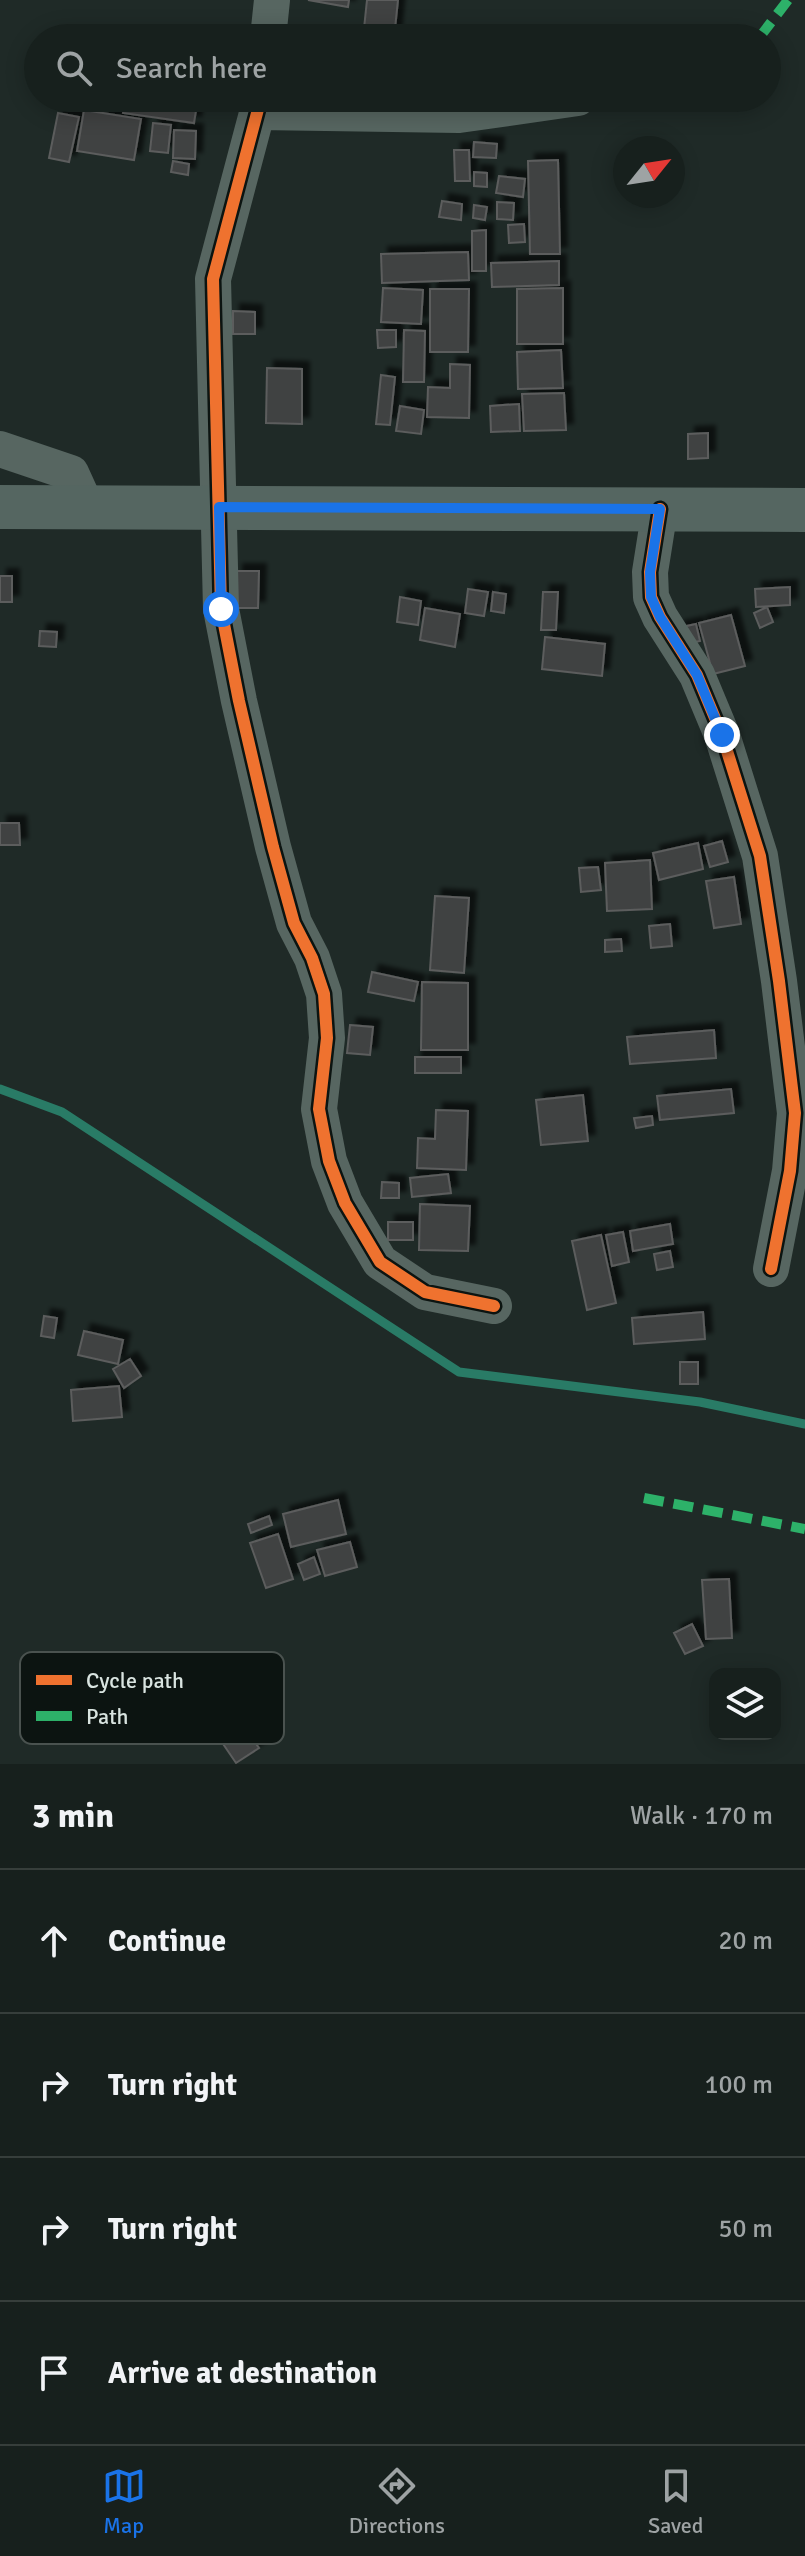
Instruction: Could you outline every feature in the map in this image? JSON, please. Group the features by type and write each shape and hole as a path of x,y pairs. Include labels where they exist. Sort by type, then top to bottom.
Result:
{"main road":[{"path":"0,507 805,510"}],"street":[{"path":"269,24 272,0"},
{"path":"258,112 213,279 221,609 239,701 294,923 312,958 324,994 327,1038 319,1109 329,1161 345,1203 380,1262 425,1292 494,1306"},
{"path":"399,112 459,115 480,112"},
{"path":"0,449 71,473 86,506"},
{"path":"660,509 650,572 651,597 660,617 697,675 722,735 760,856 779,981 795,1113 790,1171 771,1269"}],"building":[{"path":"308,0 349,0 348,7"},
{"path":"367,0 398,0 395,24 364,24"},
{"path":"84,112 141,119 134,160 77,151"},
{"path":"123,112 196,112 194,123"},
{"path":"58,113 79,117 69,162 49,158"},
{"path":"153,123 171,125 168,153 150,151"},
{"path":"174,130 196,131 195,159 173,158"},
{"path":"474,142 497,144 496,158 473,157"},
{"path":"454,150 469,150 470,181 455,181"},
{"path":"558,160 560,254 530,254 528,161"},
{"path":"173,161 189,164 188,175 171,172"},
{"path":"474,172 487,173 487,187 474,186"},
{"path":"499,176 525,179 523,197 496,193"},
{"path":"442,201 462,204 461,220 439,217"},
{"path":"497,202 514,203 513,220 497,219"},
{"path":"474,205 487,207 485,220 473,218"},
{"path":"524,224 525,242 509,243 508,225"},
{"path":"486,230 486,271 472,271 472,231"},
{"path":"468,252 469,280 382,283 381,254"},
{"path":"559,261 559,285 492,287 491,263"},
{"path":"383,288 423,290 421,324 381,322"},
{"path":"563,288 563,344 517,344 517,289"},
{"path":"430,289 469,289 468,352 430,352"},
{"path":"233,311 255,312 255,334 233,334"},
{"path":"377,330 396,330 396,347 378,348"},
{"path":"404,330 425,331 424,382 403,382"},
{"path":"561,350 563,388 518,389 517,352"},
{"path":"450,364 470,365 469,418 427,417 428,387 450,388"},
{"path":"267,368 302,369 302,424 266,423"},
{"path":"381,375 395,377 390,425 376,424"},
{"path":"564,393 566,430 524,431 522,394"},
{"path":"519,404 520,431 491,432 490,406"},
{"path":"400,406 424,410 421,434 396,431"},
{"path":"708,433 708,458 688,459 688,434"},
{"path":"236,571 259,571 258,608 236,608"},
{"path":"0,576 12,576 12,602 0,602"},
{"path":"790,587 790,605 756,607 755,589"},
{"path":"468,589 488,592 484,616 465,613"},
{"path":"493,592 506,594 504,613 491,611"},
{"path":"543,592 558,592 556,630 541,630"},
{"path":"400,597 421,601 418,625 397,622"},
{"path":"767,607 773,622 760,628 754,613"},
{"path":"425,608 460,614 455,647 420,640"},
{"path":"731,615 745,666 713,674 699,623"},
{"path":"696,624 700,641 681,645 677,628"},
{"path":"40,631 57,632 56,647 39,646"},
{"path":"545,637 605,644 602,676 542,669"},
{"path":"0,823 19,823 20,845 0,845"},
{"path":"722,841 728,862 710,867 704,846"},
{"path":"698,843 703,869 659,880 653,853"},
{"path":"650,860 652,909 607,911 605,863"},
{"path":"598,867 601,890 581,892 579,868"},
{"path":"734,877 741,924 714,928 706,881"},
{"path":"435,896 469,898 464,973 430,970"},
{"path":"670,924 672,946 651,948 649,926"},
{"path":"621,939 622,951 605,952 605,940"},
{"path":"372,972 418,982 414,1001 368,992"},
{"path":"422,982 468,983 468,1050 421,1050"},
{"path":"350,1025 373,1027 370,1055 347,1053"},
{"path":"714,1030 716,1058 630,1064 627,1037"},
{"path":"415,1057 461,1057 461,1073 415,1073"},
{"path":"731,1089 734,1113 660,1120 657,1096"},
{"path":"583,1095 588,1141 541,1145 536,1100"},
{"path":"436,1110 468,1111 466,1170 417,1168 418,1138 435,1139"},
{"path":"652,1116 653,1125 636,1128 634,1118"},
{"path":"448,1174 451,1193 412,1197 410,1178"},
{"path":"382,1182 399,1183 399,1198 381,1198"},
{"path":"420,1204 470,1206 468,1251 419,1250"},
{"path":"388,1222 413,1222 413,1240 388,1240"},
{"path":"670,1224 673,1244 633,1251 630,1231"},
{"path":"623,1232 629,1262 612,1266 606,1235"},
{"path":"601,1235 616,1303 587,1310 572,1241"},
{"path":"670,1251 673,1267 657,1270 654,1254"},
{"path":"703,1312 705,1339 634,1344 632,1318"},
{"path":"44,1316 57,1318 54,1338 41,1336"},
{"path":"84,1331 123,1340 118,1364 78,1355"},
{"path":"130,1359 141,1376 124,1388 113,1369"},
{"path":"680,1362 698,1362 698,1384 680,1384"},
{"path":"119,1386 122,1417 73,1421 71,1390"},
{"path":"338,1500 346,1534 291,1547 283,1514"},
{"path":"269,1516 272,1525 251,1533 248,1524"},
{"path":"278,1534 293,1579 266,1588 250,1543"},
{"path":"350,1542 357,1567 325,1576 317,1550"},
{"path":"314,1557 320,1574 304,1580 298,1564"},
{"path":"729,1579 732,1638 706,1639 702,1580"},
{"path":"692,1624 703,1646 685,1654 674,1633"},
{"path":"223,1744 256,1744 259,1748 236,1763"}],"waterway":[{"path":"0,1089 62,1112 459,1372 700,1402 805,1424"}],"marked path":[{"path":"770,24 788,0"},
{"path":"644,1498 805,1529"}],"cycle path":[{"path":"257,112 213,279 221,609 273,847 294,923 312,958 324,994 327,1038 319,1109 329,1161 345,1203 380,1262 425,1292 494,1306"},
{"path":"660,509 650,572 651,597 660,617 697,675 722,735 760,856 779,981 795,1113 790,1171 771,1269"}],"route":[{"path":"221,609 219,507 660,509 650,572 651,597 660,617 697,675 722,735"}]}
